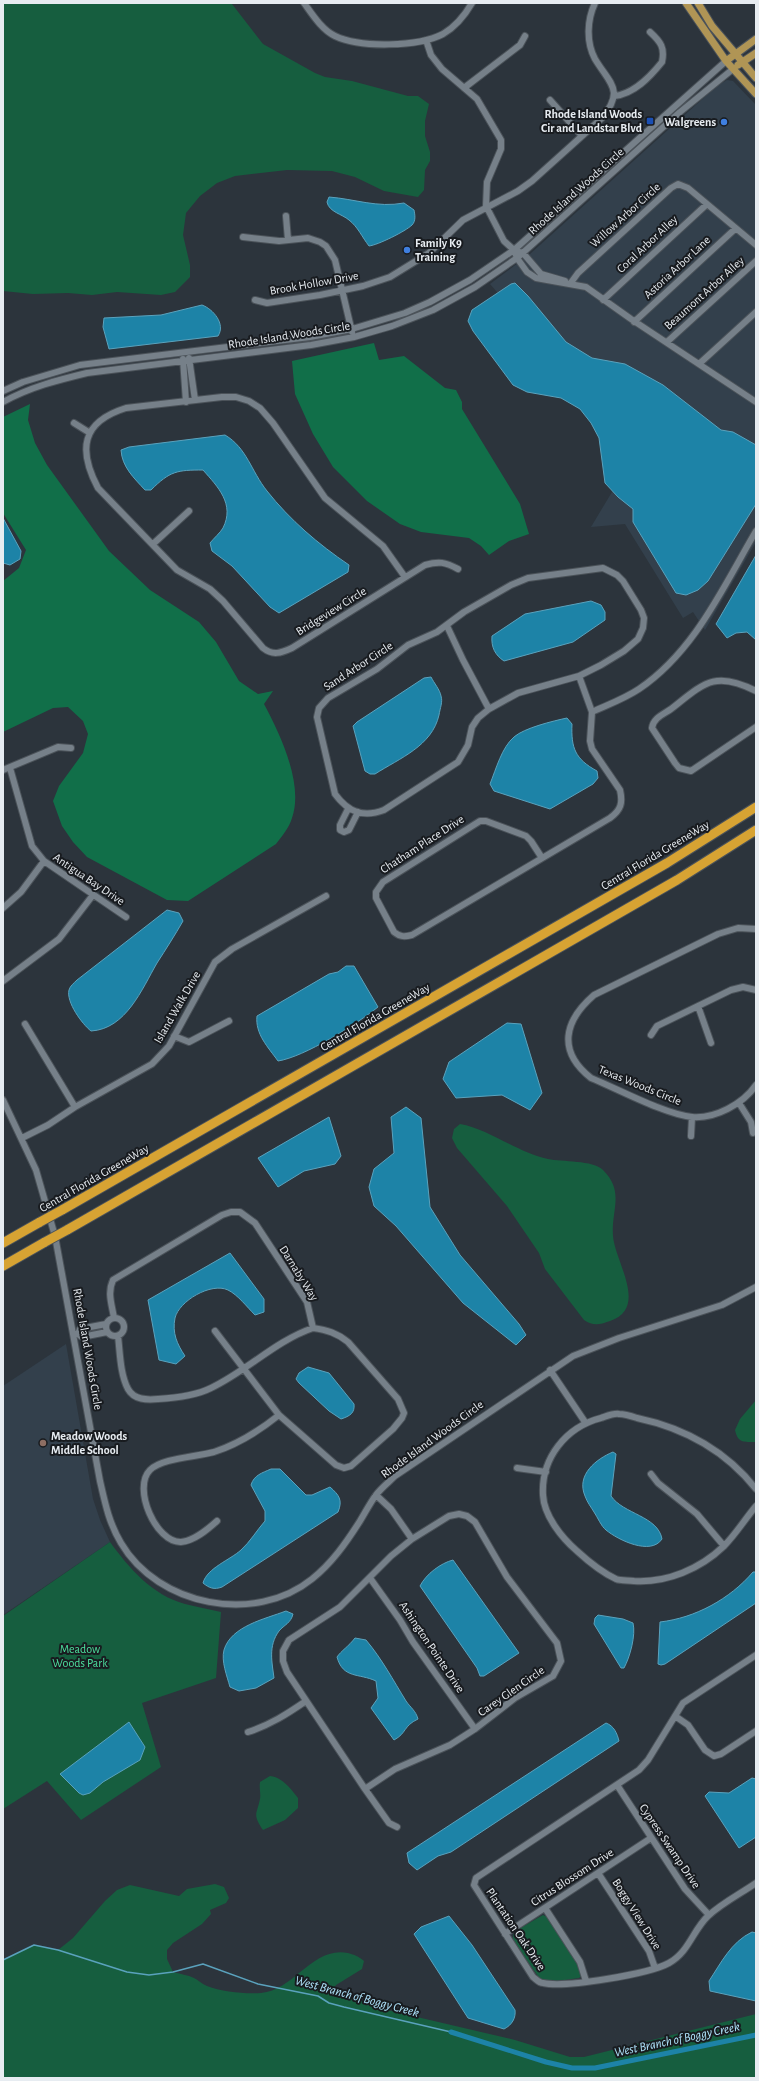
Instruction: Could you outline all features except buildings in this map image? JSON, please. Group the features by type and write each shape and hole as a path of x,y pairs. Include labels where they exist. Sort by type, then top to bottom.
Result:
{"highway":[{"name":"Central Florida GreeneWay","path":"3,1243 667,863 755,808"},
{"path":"3,1266 677,880 756,830"}],"main road":[{"path":"686,3 726,61 756,94"},
{"path":"698,3 712,26 734,54 756,78"},
{"path":"726,61 756,39"},
{"path":"733,69 756,54"}],"street":[{"path":"304,3 317,20 334,36 353,42 371,45 426,40 443,33 459,21 472,3"},
{"path":"595,3 591,12 588,29 590,44 595,59 612,82 614,96 626,94 634,89 662,62 663,47 660,40 650,32"},
{"path":"464,88 520,45 525,36"},
{"path":"426,40 431,55 442,70 477,99 501,140 501,150 486,182 486,206 504,241 514,250 523,253 541,274 559,278 570,284"},
{"name":"Rhode Island Woods Circle","path":"3,391 23,382 80,365 310,337 352,329 405,313 430,302 470,280 514,250 726,61"},
{"name":"Rhode Island Woods Circle","path":"3,402 30,389 55,380 87,373 311,346 354,337 392,326 433,310 475,287 517,258 685,107 733,69"},
{"name":"Brook Hollow Drive","path":"255,300 267,303 343,291 390,277 412,265 429,253 463,220 486,206 512,195 527,185 582,136 608,110 614,96"},
{"path":"550,100 582,136"},
{"name":"Willow Arbor Circle","path":"570,284 578,272 671,188 678,184 688,188 706,205 756,245"},
{"name":"Coral Arbor Alley","path":"603,300 706,205"},
{"path":"286,216 288,240"},
{"name":"Astoria Arbor Lane","path":"634,322 735,228"},
{"path":"243,237 276,241 312,239 326,246 335,260 354,337"},
{"path":"514,250 517,258 527,272 536,278 586,287 634,322 667,342 756,402"},
{"name":"Beaumont Arbor Alley","path":"667,342 756,261"},
{"path":"430,302 433,310"},
{"path":"699,364 756,312"},
{"path":"185,352 190,360 195,400"},
{"path":"185,352 182,361 186,402"},
{"path":"74,423 90,432 100,419 112,412 126,408 236,397 249,400 260,408 273,423 325,498 383,546 405,577"},
{"name":"Bridgeview Circle","path":"90,432 86,451 89,472 98,488 177,570 210,589 223,601 263,648 270,653 281,654 292,648 425,565 438,561 446,562 458,568"},
{"path":"153,544 189,511"},
{"path":"579,676 592,712 638,690 657,675 679,654 701,626 756,530"},
{"name":"Sand Arbor Circle","path":"596,569 607,570 617,575 627,587 644,618 643,628 638,639 624,651 579,676 518,693 489,709 478,718 472,727 468,744 458,762 384,810 372,815 358,812 348,808 335,794 319,730 317,717 319,708 328,698 377,669 408,645 447,626 464,612 528,578 596,569"},
{"path":"447,626 489,709"},
{"path":"756,691 730,680 716,680 701,686 690,693 656,719 652,728 679,768 692,771 756,727"},
{"name":"Chatham Place Drive","path":"542,858 531,840 526,836 486,821 480,821 383,882 376,892 376,898 394,932 399,936 406,937 412,935 610,818 618,812 621,806 620,790 592,749 590,741 592,712"},
{"path":"6,769 58,747 71,748"},
{"name":"Antigua Bay Drive","path":"6,769 32,846 44,861 126,916"},
{"path":"348,808 340,825 340,830 344,832 349,830 358,812"},
{"path":"3,908 21,892 44,861"},
{"path":"3,981 59,939 93,895"},
{"name":"Island Walk Drive","path":"22,1138 48,1126 75,1107 152,1064 169,1046 215,962 326,896"},
{"name":"Texas Woods Circle","path":"756,929 738,928 718,934 594,995 582,1006 571,1023 567,1040 572,1058 580,1069 591,1078 669,1111 692,1117 715,1113 739,1103 756,1086"},
{"path":"651,1035 658,1026 732,990 744,987 756,990"},
{"path":"698,1006 711,1043"},
{"path":"174,1036 189,1042 228,1021"},
{"path":"25,1024 75,1107"},
{"name":"Rhode Island Woods Circle","path":"3,1100 22,1138 41,1184 54,1229 76,1334 100,1481 108,1519 122,1544 139,1565 164,1586 192,1598 223,1604 251,1603 282,1595 312,1580 330,1563 346,1544 376,1495 395,1476 550,1370 590,1348 696,1315 722,1305 756,1287"},
{"path":"739,1103 750,1122 752,1133"},
{"path":"691,1136 692,1117"},
{"name":"Darnaby Way","path":"231,1212 240,1212 255,1223 307,1302 313,1328 284,1341 222,1382 199,1393 148,1400 136,1397 129,1390 124,1379 118,1336 124,1330 123,1324 120,1320 114,1318 110,1287 113,1280 222,1216 231,1212"},
{"path":"107,1332 82,1337 76,1334 80,1329 106,1324 109,1320 114,1318"},
{"path":"106,1324 107,1332 111,1336 118,1336"},
{"path":"215,1331 279,1415 336,1465 344,1468 351,1466 402,1418 404,1413 398,1400 348,1342 338,1334 313,1328"},
{"path":"550,1370 585,1422"},
{"path":"618,1406 618,1414"},
{"path":"756,1489 742,1472 698,1439 670,1427 618,1414 585,1422 560,1442 550,1460 546,1472 543,1496 548,1513 557,1530 572,1547 595,1568 618,1579 650,1582 676,1576 704,1562 724,1546 756,1506"},
{"path":"217,1521 208,1530 187,1541 179,1542 170,1540 152,1518 144,1500 142,1487 144,1476 151,1469 161,1463 214,1452 241,1442 258,1432 279,1415"},
{"path":"517,1468 546,1472"},
{"path":"651,1474 658,1483 696,1514 724,1546"},
{"path":"376,1495 391,1509 412,1539"},
{"name":"Carey Glen Circle","path":"365,1789 395,1769 450,1745 475,1729 515,1698 553,1676 561,1661 560,1651 552,1637 507,1577 475,1522 467,1516 459,1514 449,1516 412,1539 391,1556 340,1607 288,1640 283,1651 283,1661 288,1672 306,1701 365,1789 389,1823 397,1827"},
{"name":"Ashington Pointe Drive","path":"370,1578 400,1620 413,1642 475,1729"},
{"name":"Plantation Oak Drive","path":"756,1655 683,1703 645,1764 617,1785 476,1878 475,1888 533,1977 541,1983 552,1984 604,1979 655,1968 669,1963 681,1954 709,1915 756,1883"},
{"path":"248,1732 269,1725 306,1701"},
{"path":"675,1716 688,1725 705,1750 714,1756 721,1754 756,1731"},
{"name":"Cypress Swamp Drive","path":"617,1785 685,1889 709,1915"},
{"name":"Citrus Blossom Drive","path":"505,1934 651,1838"},
{"name":"Boggy View Drive","path":"598,1873 649,1951 655,1968"},
{"path":"545,1908 580,1962 584,1970 586,1981"}],"shaded area":[{"path":"727,80 733,81 756,105 756,542 705,630 693,612 683,618 625,524 591,527 636,452 490,284 530,254 718,85"},
{"name":"Meadow Woods Middle School","path":"66,1344 93,1499 100,1520 110,1542 3,1615 3,1386"}],"green space":[{"path":"3,3 232,4 263,44 315,73 325,77 352,81 408,96 418,96 429,104 425,121 425,136 430,152 430,161 425,170 424,190 418,197 384,191 355,177 332,171 287,170 235,176 217,183 200,196 186,213 183,235 190,265 190,277 175,292 161,295 117,292 92,295 68,293 33,294 3,291"},
{"path":"374,343 379,360 404,356 445,388 456,390 462,402 462,409 520,504 529,534 509,541 489,555 481,546 469,538 421,532 400,524 367,501 333,467 313,434 295,394 292,361"},
{"path":"30,404 28,420 35,443 47,465 109,551 150,590 199,622 216,642 239,681 258,694 273,691 264,704 283,744 293,775 295,805 291,822 276,844 188,901 167,900 87,857 73,842 62,826 53,801 59,786 83,753 88,734 83,721 68,707 53,708 3,732 3,581 19,568 26,550 3,513 3,417"},
{"path":"460,1124 482,1131 537,1156 554,1160 592,1164 603,1170 610,1178 614,1186 616,1202 613,1236 615,1247 627,1283 629,1295 627,1306 621,1315 610,1321 599,1324 593,1324 584,1320 545,1269 539,1253 507,1206 457,1148 452,1138 454,1129"},
{"path":"756,1400 756,1442 742,1441 736,1434 735,1430 740,1419"},
{"name":"Meadow Woods Park","path":"110,1542 133,1571 162,1594 185,1604 221,1612 216,1678 142,1703 161,1767 81,1820 47,1781 3,1809 3,1616"},
{"path":"270,1776 286,1784 298,1798 298,1808 285,1820 263,1830 256,1817 260,1797 260,1782"},
{"path":"215,1884 224,1887 229,1898 226,1903 210,1910 211,1914 202,1924 173,1943 167,1950 167,1959 173,1972 192,1977 207,1986 234,1992 261,1993 273,1990 284,1984 324,1956 335,1953 348,1953 364,1961 362,1969 336,1985 334,1988 337,1992 383,2009 515,2040 570,2057 584,2057 756,2014 756,2078 3,2078 3,1960 34,1945 58,1950 73,1938 105,1901 117,1890 130,1885 179,1896 187,1889"},
{"path":"543,1915 549,1918 581,1967 582,1975 579,1978 551,1982 540,1979 513,1941 513,1935 517,1930"}],"water":[{"path":"329,197 375,204 404,203 414,210 414,222 409,228 398,234 369,246 352,223 330,208 327,202"},
{"path":"515,283 528,296 566,342 592,358 625,364 663,385 721,430 733,432 756,445 756,504 708,581 698,590 686,595 676,593 633,522 633,509 618,497 605,483 599,438 591,423 580,409 561,398 527,392 513,385 473,331 468,321 472,310 511,284"},
{"path":"202,305 214,313 217,318 220,327 218,336 109,349 103,327 104,318 161,315"},
{"path":"225,435 239,446 267,491 285,512 315,540 349,565 348,572 279,613 270,607 232,566 212,551 210,543 223,528 227,511 226,504 219,489 203,470 187,470 174,473 163,479 151,490 145,490 129,472 122,456 121,450 129,447"},
{"path":"3,518 21,551 20,559 10,565 3,563"},
{"path":"756,555 756,640 747,632 736,633 727,638 716,624"},
{"path":"591,601 601,605 605,612 605,620 573,642 504,661 494,650 492,636 525,614"},
{"path":"431,677 439,691 442,701 439,715 430,735 414,750 375,774 370,774 365,771 353,726 424,678"},
{"path":"567,718 572,724 572,740 576,752 584,762 597,771 598,778 593,784 550,809 494,791 490,784 497,765 506,746 514,737 531,728"},
{"path":"167,910 179,913 183,921 139,995 132,1006 114,1023 103,1029 91,1031 79,1018 72,1006 69,995 70,987"},
{"path":"346,966 354,966 378,1007 344,1031 316,1047 278,1061 260,1034 257,1016 329,974 338,972"},
{"path":"507,1023 521,1024 542,1093 530,1110 502,1095 456,1098 443,1079 449,1062"},
{"path":"406,1107 421,1118 430,1207 460,1255 519,1324 526,1335 516,1345 463,1303 396,1226 374,1206 369,1187 374,1169 394,1153 391,1117"},
{"path":"329,1117 341,1156 335,1164 304,1171 278,1187 258,1158"},
{"path":"230,1253 264,1299 264,1312 255,1315 239,1298 228,1290 221,1288 205,1291 183,1305 175,1318 174,1329 176,1338 185,1356 176,1364 159,1360 148,1300"},
{"path":"308,1367 329,1373 354,1404 354,1410 351,1414 341,1419 329,1411 299,1383 296,1379 299,1373"},
{"path":"613,1452 616,1454 611,1496 623,1507 654,1525 659,1531 662,1539 657,1544 650,1546 634,1545 611,1534 603,1526 585,1496 583,1481 585,1475 594,1463"},
{"path":"271,1469 280,1469 306,1495 312,1495 330,1487 336,1493 340,1501 338,1512 222,1587 212,1588 207,1586 203,1583 209,1573 241,1550 265,1521 265,1511 251,1485 256,1477"},
{"path":"453,1560 519,1653 484,1676 480,1676 477,1668 420,1586 426,1577 434,1570"},
{"path":"753,1572 756,1572 756,1603 665,1664 658,1664 660,1622 673,1620 699,1612 711,1606 734,1591"},
{"path":"286,1611 293,1614 289,1622 279,1631 273,1642 272,1666 274,1678 256,1688 239,1691 230,1687 223,1659 224,1650 228,1642 241,1629 250,1624"},
{"path":"598,1615 623,1619 633,1623 634,1634 632,1646 624,1668 621,1668 594,1624 595,1618"},
{"path":"355,1638 366,1640 372,1647 417,1716 418,1719 410,1724 401,1735 394,1740 371,1708 378,1698 376,1681 347,1672 343,1669 337,1657"},
{"path":"129,1722 145,1747 140,1760 103,1782 90,1793 83,1795 79,1793 60,1774"},
{"path":"606,1723 615,1730 619,1741 451,1852 438,1856 417,1870 409,1863 407,1853"},
{"path":"752,1778 756,1779 756,1837 739,1848 705,1796 709,1792 729,1793"},
{"path":"449,1916 472,1945 515,2010 513,2021 504,2029 468,2018 414,1934 421,1927"},
{"path":"752,1932 756,1933 756,2001 710,1991 709,1981 727,1954 738,1941"}],"waterway":[{"name":"West Branch of Boggy Creek","path":"3,1960 34,1945 58,1950 127,1972 149,1975 173,1972 203,1964 258,1984 318,1996 329,2003 451,2032"},
{"name":"West Branch of Boggy Creek","path":"451,2032 546,2062 572,2068 595,2068 756,2035"}],"place":[{"name":"Rhode Island Woods Cir and Landstar Blvd","path":"650,121"},
{"name":"Walgreens","path":"724,122"},
{"name":"Family K9 Training","path":"407,250"},
{"name":"Meadow Woods Middle School","path":"43,1443"}]}
